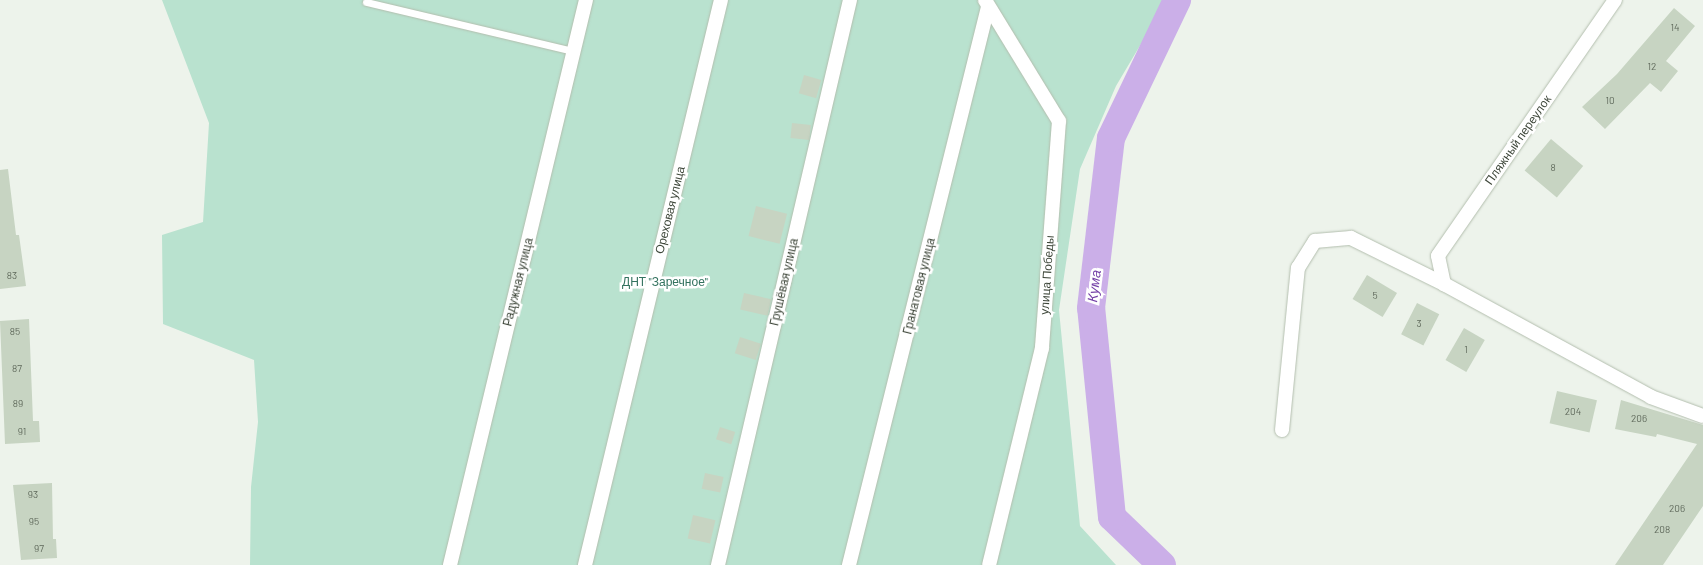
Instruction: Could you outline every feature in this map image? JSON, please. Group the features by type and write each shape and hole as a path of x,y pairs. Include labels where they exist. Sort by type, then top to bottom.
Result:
{"street":[{"name":"Радужная улица","path":"450,565 586,0"},
{"name":"Ореховая улица","path":"585,565 721,0"},
{"name":"Грушёвая улица","path":"718,565 850,0"},
{"name":"Пляжный переулок","path":"1444,284 1438,256 1615,0"},
{"name":"Гранатовая улица","path":"849,565 986,4"},
{"name":"улица Победы","path":"986,4 1060,121 1042,348 989,565"},
{"path":"1282,430 1298,268 1315,241 1351,238 1444,284 1651,397 1703,416"}],"lane":[{"path":"366,2 574,51"}],"green space":[{"name":"ДНТ \"Заречное\"","path":"162,0 1167,0 1116,86 1080,169 1059,310 1080,526 1116,565 250,565 251,487 258,422 254,360 163,324 162,235 203,222 209,123"}],"building":[{"path":"1674,8 1695,26 1666,61 1678,71 1661,92 1650,83 1605,129 1582,107 1617,74"},
{"path":"804,75 821,80 816,98 799,93"},
{"path":"792,123 811,125 809,140 790,138"},
{"path":"1551,139 1583,166 1557,197 1525,170"},
{"path":"8,169 16,235 19,235 26,286 0,289 0,170"},
{"path":"756,206 787,214 780,244 749,236"},
{"path":"1367,275 1397,293 1383,317 1353,299"},
{"path":"744,293 771,299 767,316 740,310"},
{"path":"1417,303 1439,314 1423,346 1401,334"},
{"path":"29,319 33,421 39,421 40,442 5,444 0,321"},
{"path":"1464,328 1485,340 1466,372 1446,360"},
{"path":"740,337 761,344 756,360 735,353"},
{"path":"1557,391 1597,400 1590,432 1550,423"},
{"path":"1621,400 1703,425 1703,506 1663,565 1615,565 1697,444 1657,434 1656,437 1615,429"},
{"path":"720,427 735,432 731,444 716,439"},
{"path":"705,473 724,477 720,493 702,489"},
{"path":"52,483 53,539 56,539 57,558 21,560 13,485"},
{"path":"693,515 715,520 710,544 688,538"}],"waterway":[{"name":"Кума","path":"1162,565 1112,517 1091,308 1111,138 1177,0"}]}
